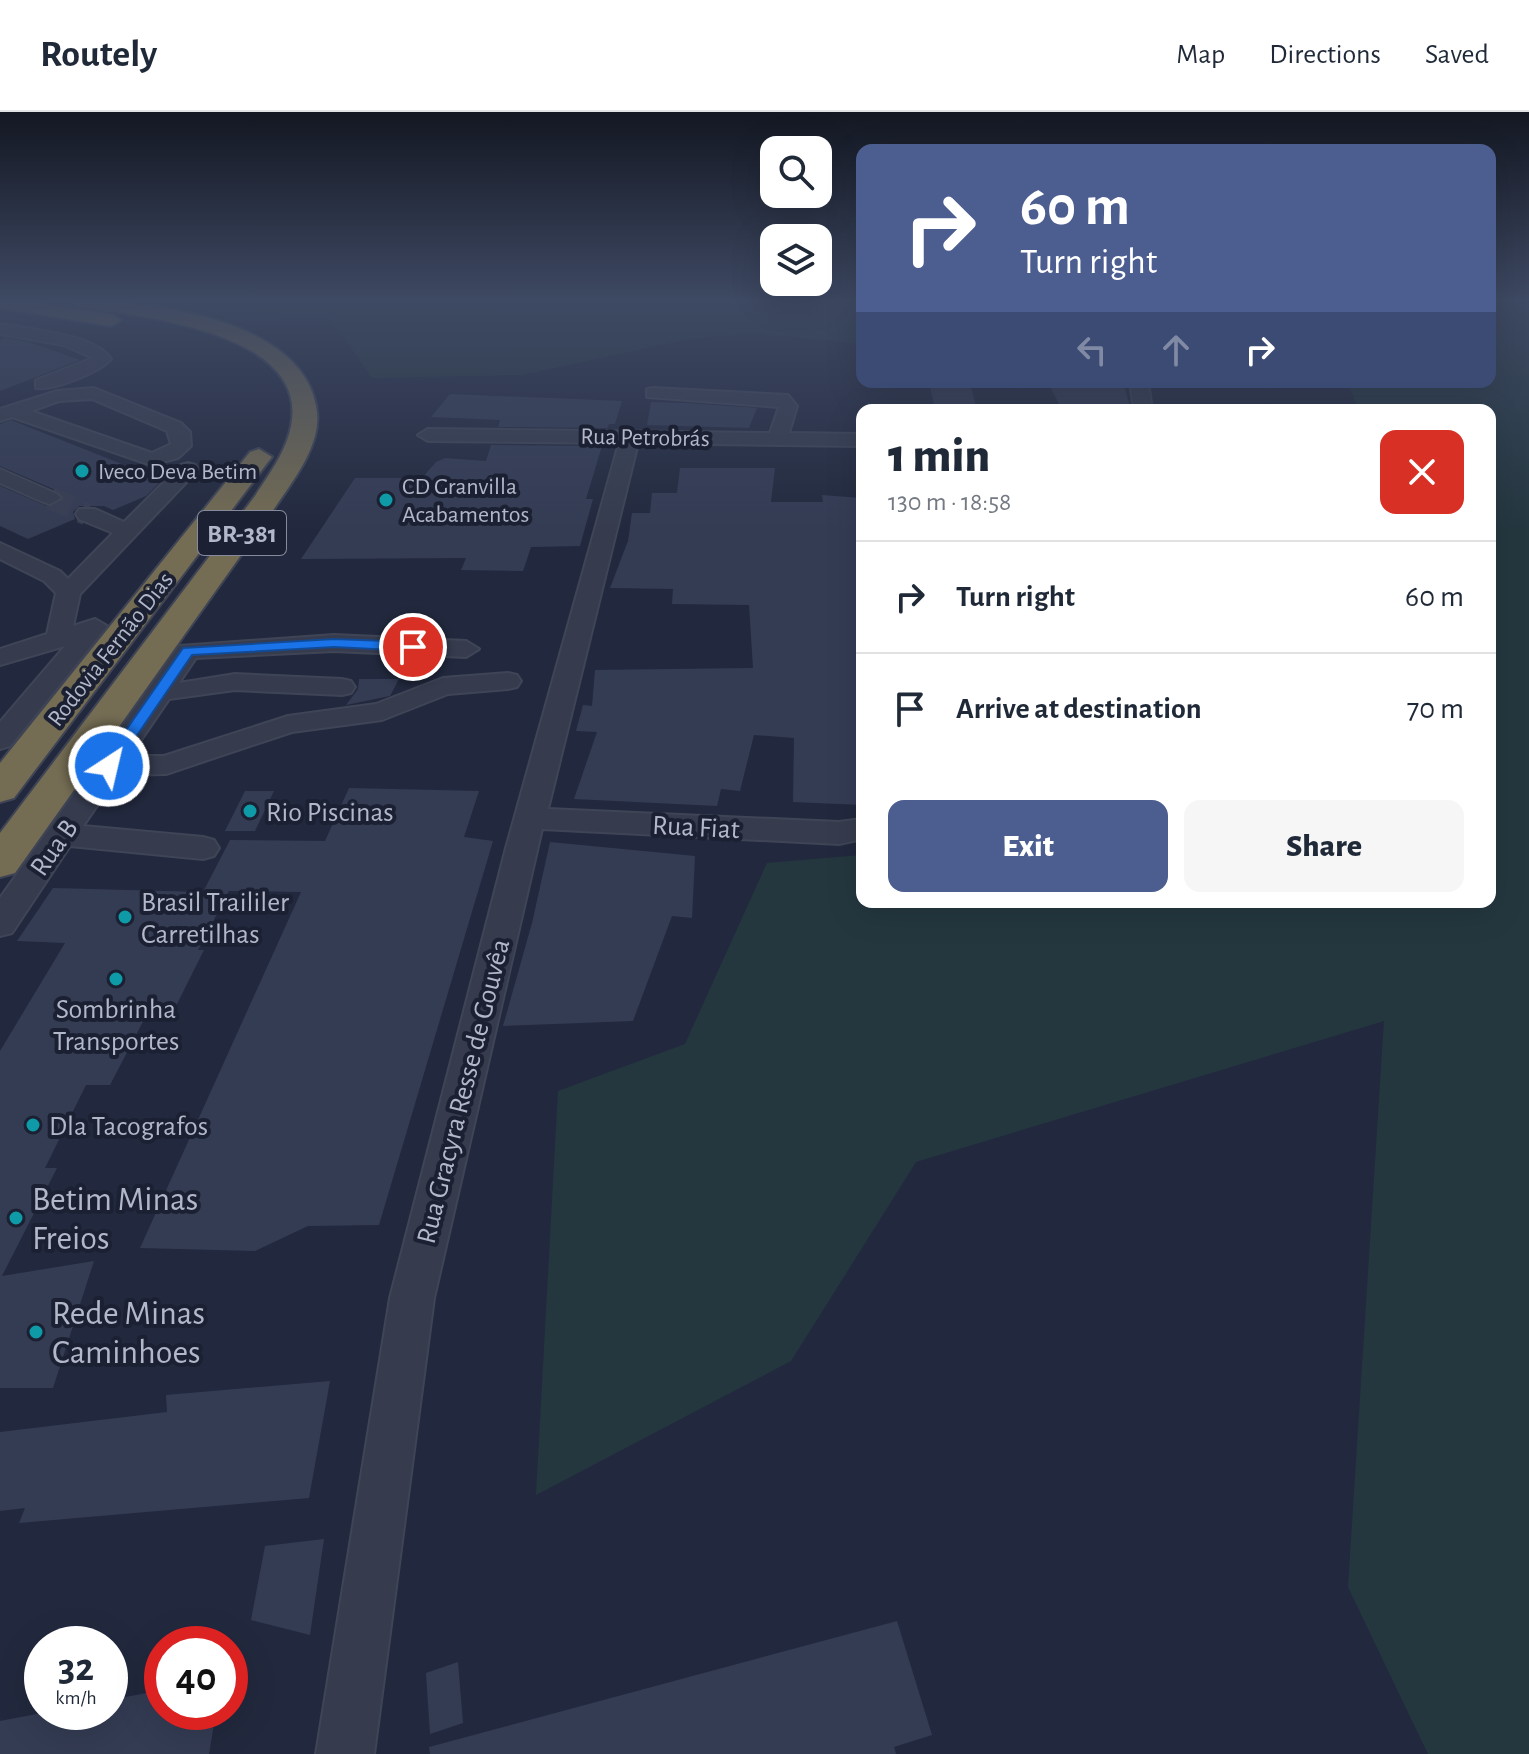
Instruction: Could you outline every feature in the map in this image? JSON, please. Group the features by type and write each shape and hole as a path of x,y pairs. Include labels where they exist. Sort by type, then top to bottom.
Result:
{"highway":[{"name":"Rodovia Fernão Dias","path":"0,789 247,476 272,426 273,391 264,378"},
{"name":"Rodovia Fernão Dias","path":"0,863 266,500 297,449 305,413 300,387 294,378"},
{"name":"BR-381","path":"95,626 214,494 247,476"},
{"path":"188,651 243,561 266,500"}],"street":[{"path":"4,408 70,378"},
{"path":"653,393 782,399 788,406 778,439"},
{"path":"57,396 106,396 178,429 181,446 171,454 151,459 4,408 57,396"},
{"name":"Rua Petrobrás","path":"428,435 856,440"},
{"name":"Rua Gracyra Resse de Gouvêa","path":"345,1754 412,1298 530,818 630,437"},
{"path":"58,640 68,592 188,469"},
{"path":"0,475 50,498"},
{"path":"87,514 127,531"},
{"path":"7,558 52,576 68,592"},
{"path":"0,657 95,626"},
{"name":"BR-381","path":"0,740 95,626"},
{"path":"188,651 334,643 466,649"},
{"name":"Rua B","path":"0,924 188,651"},
{"path":"109,766 166,765 288,724 382,712 443,686 508,681"},
{"path":"160,691 182,691 235,682 342,687"},
{"name":"Rua Fiat","path":"530,818 839,833 856,830"},
{"path":"61,835 203,848"}],"shaded area":[{"path":"1496,378 1529,378 1529,1754 1428,1754 1348,1587 1384,1021 916,1162 791,1361 536,1495 558,1091 685,1044 767,863 856,856 856,908 1496,908 1496,404 1356,404 1350,388 1496,388"}],"building":[{"path":"0,378 35,378 0,391"},
{"path":"930,388 971,388 975,404 934,404"},
{"path":"1051,388 1125,388 1129,404 1059,404"},
{"path":"450,394 622,401 615,424 609,424 607,428 498,427 500,420 431,417"},
{"path":"651,402 757,408 749,428 647,425"},
{"name":"Iveco Deva Betim","path":"11,420 162,480 146,496 113,510 104,506 79,506 73,512 75,519 28,539 0,526 0,486 49,507 64,498 58,491 0,466 0,424"},
{"path":"491,445 602,446 586,499 593,499 580,546 531,547 523,571 461,570 466,558 301,559 355,478 422,478 436,462 445,458 486,461"},
{"path":"680,468 775,468 771,502 823,502 822,495 856,498 856,805 793,802 794,738 754,735 740,791 721,789 717,806 574,799 597,732 576,731 583,705 592,706 595,670 753,668 749,605 672,604 673,589 610,588 628,541 632,513 650,513 652,493 677,493"},
{"path":"359,679 399,679 390,696 346,705 358,689"},
{"path":"349,788 479,791 464,837 493,841 379,1225 308,1226 255,1251 140,1248 301,892 229,891 198,950 204,950 174,1010 149,1010 110,1085 86,1085 45,1168 57,1168 2,1276 94,1261 53,1388 0,1388 0,1051 65,943 17,941 53,888 203,892 230,840 325,841"},
{"name":"Rio Piscinas","path":"245,791 274,791 255,831 225,831"},
{"path":"550,842 695,856 692,918 672,916 633,1021 503,1026 532,923"},
{"path":"330,1381 309,1498 19,1523 25,1508 0,1511 0,1432 167,1412 166,1395"},
{"path":"324,1539 310,1635 251,1620 265,1546"},
{"path":"897,1621 932,1735 894,1747 896,1754 430,1754 429,1747"},
{"path":"458,1662 463,1723 430,1734 426,1673"},
{"path":"144,1693 144,1730 213,1730 209,1754 0,1754 0,1721 24,1716 24,1730 128,1730 128,1697"}],"tunnel":[{"path":"50,498 87,514"}],"place":[{"name":"Iveco Deva Betim","path":"82,471"},
{"name":"CD Granvilla Acabamentos","path":"386,500"},
{"name":"Rio Piscinas","path":"250,811"},
{"name":"Brasil Traililer Carretilhas","path":"125,917"},
{"name":"Sombrinha Transportes","path":"116,979"},
{"name":"Dla Tacografos","path":"33,1125"},
{"name":"Betim Minas Freios","path":"16,1218"},
{"name":"Rede Minas Caminhoes","path":"36,1332"}],"route":[{"path":"109,766 188,651 334,643 413,647"}]}
